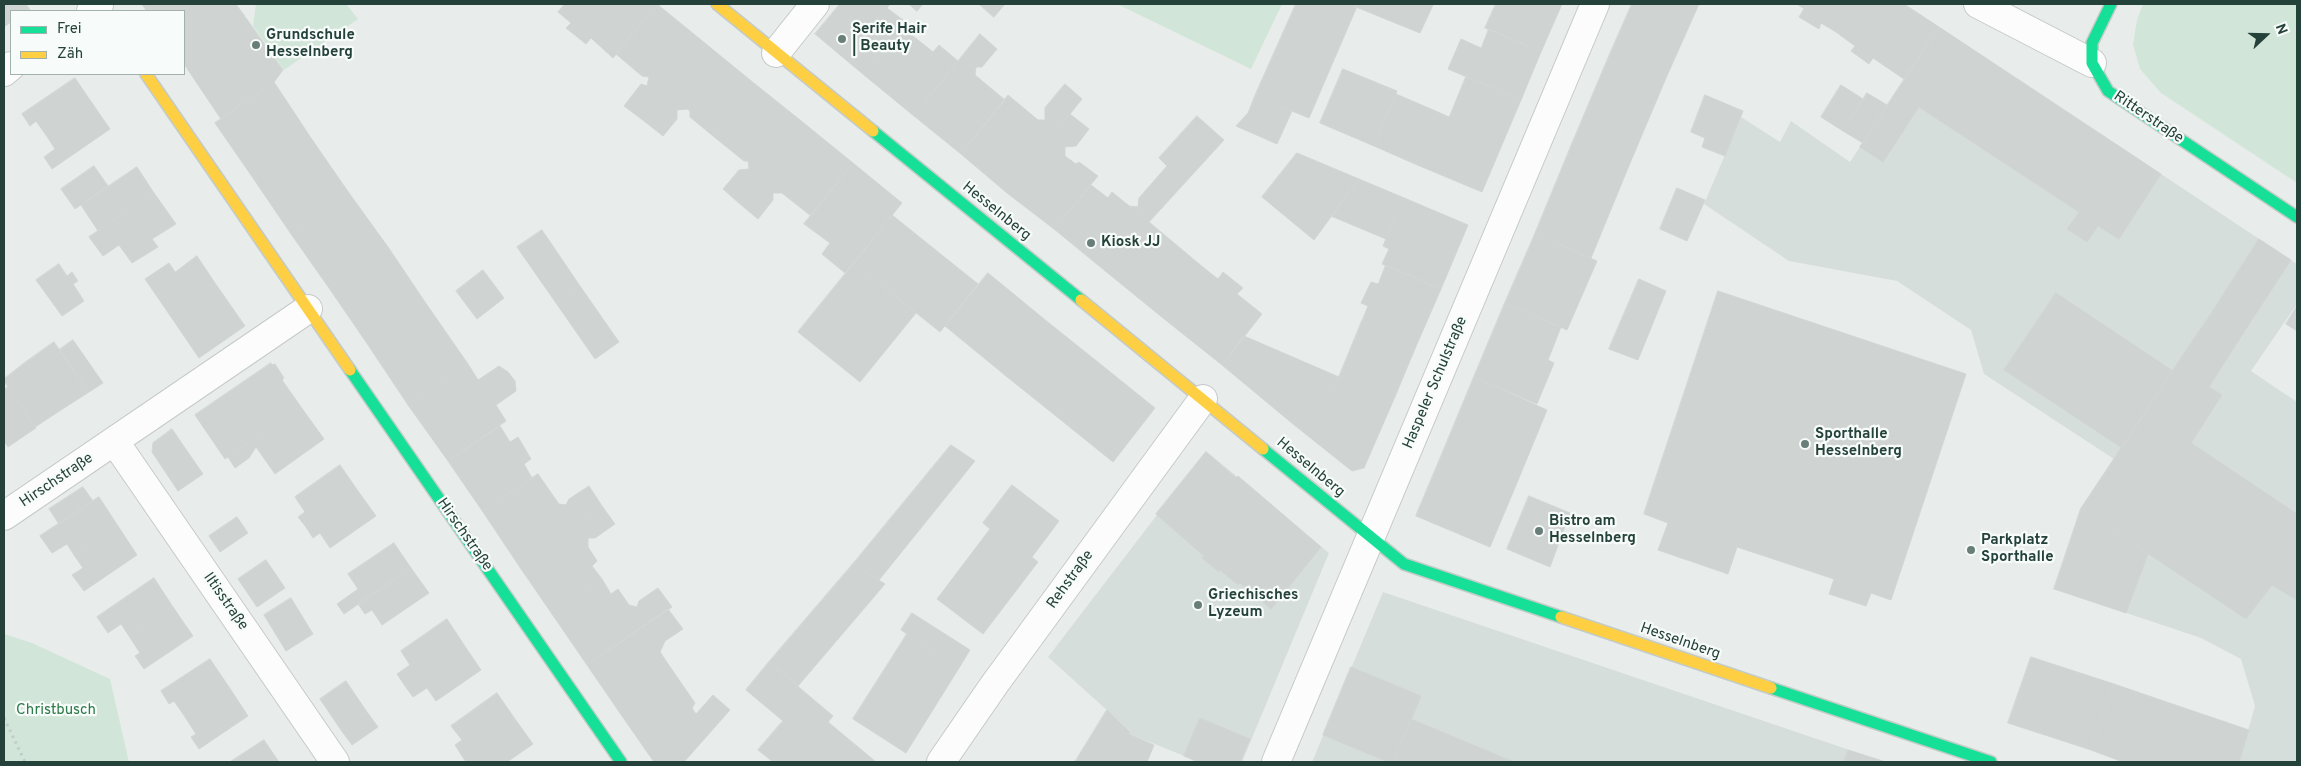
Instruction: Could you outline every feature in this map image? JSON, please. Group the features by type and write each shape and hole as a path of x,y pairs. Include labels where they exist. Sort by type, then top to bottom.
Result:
{"street":[{"name":"Hesselnberg","path":"717,4 1404,564 1991,762"},
{"path":"776,53 815,4"},
{"name":"Haspeler Schulstraße","path":"1276,762 1595,4"},
{"path":"1978,4 2092,64 2092,43 2111,4"},
{"name":"Ritterstraße","path":"2092,64 2108,91 2297,217"},
{"name":"Hirschstraße","path":"147,75 621,762"},
{"name":"Hirschstraße","path":"4,516 308,309"},
{"name":"Rehstraße","path":"941,762 994,685 1203,399"},
{"name":"Iltisstraße","path":"115,442 335,762"}],"path":[{"path":"4,718 25,762"}],"shaded area":[{"path":"1939,27 2297,264 2297,304 2251,371 2297,402 2297,762 2239,762 2255,706 2241,659 2201,638 2055,589 2080,509 2114,459 1984,374 1971,330 1897,281 1789,261 1704,204 1741,117 1780,142 1791,121 1850,162"},
{"name":"Griechisches Lyzeum","path":"1206,451 1329,553 1242,762 1199,762 1130,734 1130,731 1048,657"},
{"path":"1383,592 1885,762 1312,762"}],"green space":[{"path":"256,4 346,4 358,19 284,70 253,26"},
{"path":"1117,4 1282,4 1251,69"},
{"path":"2143,4 2297,4 2297,183 2161,93 2140,69 2133,44 2137,20"},
{"name":"Christbusch","path":"4,634 32,643 110,679 129,762 4,762"}],"building":[{"path":"4,4 26,4 30,10 10,10 10,23 4,27"},
{"path":"142,4 236,4 283,70 274,82 221,119 185,65 185,10 146,10"},
{"path":"565,4 657,4 613,58 591,38 586,44 566,28 571,23 558,12"},
{"path":"657,4 706,44 644,121 624,106 641,84 647,86 649,77 642,76 616,54"},
{"path":"840,4 890,4 887,8 907,23 864,75 815,34"},
{"path":"909,4 923,4 917,11"},
{"path":"979,4 1005,4 994,17"},
{"path":"1296,4 1358,4 1309,118 1255,96"},
{"path":"1358,4 1433,5 1420,33 1356,7"},
{"path":"1496,4 1562,4 1541,52 1485,28"},
{"path":"1632,4 1699,4 1666,78 1610,54"},
{"path":"1797,4 1854,4 1836,32 1821,23 1819,29 1799,17 1804,9"},
{"path":"1854,4 1904,4 1939,27 1904,79 1873,58 1869,64 1851,51 1855,46 1836,32"},
{"path":"1939,27 2161,174 2119,239 2098,226 2087,242 2067,229 2079,212 1896,92"},
{"path":"903,28 933,52 939,45 958,61 914,116 864,75"},
{"path":"1489,29 1541,52 1521,100 1448,69 1461,39 1481,48"},
{"path":"980,34 997,49 982,67 976,67 975,75 1005,100 961,154 914,116"},
{"path":"706,44 755,84 713,136 690,117 690,111 687,109 677,110 677,119 663,136 644,121"},
{"path":"1610,54 1666,78 1628,168 1572,144"},
{"path":"1343,69 1397,91 1374,146 1320,123"},
{"path":"1466,77 1521,100 1482,192 1415,164 1438,112 1449,117"},
{"path":"75,78 92,103 46,135 36,121 30,126 22,114"},
{"path":"274,82 311,138 253,178 215,123"},
{"path":"755,84 805,124 740,204 723,189 739,170 749,169 748,161 744,161 713,136"},
{"path":"1065,84 1082,99 1007,193 961,154 1008,95 1038,120 1045,120 1045,108"},
{"path":"1841,85 1863,99 1843,131 1821,117"},
{"path":"1896,92 1919,107 1883,162 1860,147"},
{"path":"1867,93 1887,105 1863,143 1843,131"},
{"path":"1396,94 1438,112 1415,164 1374,146"},
{"path":"1705,95 1743,111 1725,156 1702,147 1705,138 1691,132"},
{"path":"1255,96 1292,111 1277,144 1236,126 1248,113"},
{"path":"92,103 110,129 52,169 44,157 55,149 46,135"},
{"path":"1070,114 1089,129 1076,146 1065,147 1065,156 1076,164 1079,162 1098,176 1054,229 1007,193"},
{"path":"1197,116 1224,140 1149,222 1129,206 1138,207 1139,198 1167,166 1159,158"},
{"path":"805,124 853,163 811,216 782,193 773,193 773,200 758,219 740,204"},
{"path":"311,138 349,193 291,234 253,178"},
{"path":"1572,144 1628,168 1591,258 1535,234"},
{"path":"1297,153 1359,179 1314,240 1262,197"},
{"path":"853,163 902,203 845,273 822,254 830,243 804,224"},
{"path":"94,166 108,186 75,209 61,189"},
{"path":"137,167 154,193 98,231 81,205"},
{"path":"1359,179 1409,200 1403,215 1397,212 1386,239 1331,216"},
{"path":"1091,185 1108,198 1112,192 1149,222 1104,270 1054,229"},
{"path":"1677,188 1705,200 1687,241 1660,229"},
{"path":"154,193 176,224 152,239 158,247 132,263 119,245 103,256 89,237"},
{"path":"349,193 388,247 329,288 291,234"},
{"path":"1409,200 1468,225 1441,289 1382,264 1389,249 1383,246 1397,212 1403,215"},
{"path":"892,215 978,284 940,332 854,263"},
{"path":"1149,222 1204,268 1163,318 1104,270"},
{"path":"542,230 580,286 556,303 517,247"},
{"path":"1535,234 1597,261 1567,330 1505,303"},
{"path":"2259,239 2291,260 2244,332 2213,311"},
{"path":"388,247 425,302 366,342 329,288"},
{"path":"197,256 215,283 169,314 145,279 169,263 175,272"},
{"path":"854,263 916,313 860,382 798,332"},
{"path":"59,264 67,276 72,272 78,281 73,284 84,301 62,316 36,280"},
{"path":"1386,265 1441,289 1417,344 1362,321 1368,306 1361,303 1371,282 1378,284"},
{"path":"1204,268 1218,279 1223,272 1243,288 1237,294 1262,314 1222,365 1163,318"},
{"path":"483,270 504,298 477,319 456,291"},
{"path":"988,273 1049,323 1006,376 945,326"},
{"path":"1639,279 1666,291 1638,360 1609,349"},
{"path":"215,283 245,326 199,358 169,314"},
{"path":"580,286 619,342 595,359 556,303"},
{"name":"Sporthalle Hesselnberg","path":"1718,291 1966,374 1891,600 1871,593 1866,606 1829,594 1834,579 1737,547 1728,574 1658,550 1668,523 1644,514"},
{"path":"2056,293 2173,371 2122,448 2004,370"},
{"path":"425,302 468,364 408,405 366,342"},
{"path":"1505,303 1561,327 1548,360 1554,363 1537,404 1474,377"},
{"path":"2297,306 2297,331 2286,324"},
{"path":"2213,311 2244,332 2228,357 2196,336"},
{"path":"1362,321 1417,344 1394,399 1339,377"},
{"path":"1049,323 1099,363 1056,416 1006,376"},
{"path":"1244,336 1339,377 1332,392 1321,387 1313,407 1302,403 1293,424 1222,365"},
{"path":"2196,336 2228,357 2209,387 2222,395 2191,443 2145,412"},
{"path":"73,340 103,383 89,392 59,350"},
{"path":"54,342 89,392 61,410 26,362"},
{"path":"26,362 61,410 35,427 4,381 4,379"},
{"path":"271,363 272,365 275,364 284,378 282,380 301,407 225,459 195,415"},
{"path":"1099,363 1155,408 1113,462 1056,416"},
{"path":"468,364 478,380 499,366 508,372 515,381 516,391 496,405 506,421 448,461 408,405"},
{"path":"1339,377 1394,399 1364,468 1352,471 1293,424 1302,403 1313,407 1321,387 1332,392"},
{"path":"1474,377 1547,410 1519,478 1445,447"},
{"path":"8,387 36,428 21,438 4,412 4,390"},
{"path":"301,407 324,439 275,474 256,447 249,458 235,468 228,457"},
{"path":"4,412 21,438 8,447 4,441"},
{"path":"2145,412 2297,514 2297,552 2246,619 2081,509"},
{"path":"500,426 510,442 518,437 531,459 524,464 532,478 483,512 448,461"},
{"path":"172,429 203,474 178,491 152,452 153,443"},
{"path":"951,445 975,461 879,580 853,564"},
{"path":"1445,447 1519,478 1490,547 1416,516"},
{"path":"1206,452 1236,478 1238,476 1321,547 1271,609 1240,583 1238,585 1202,558 1204,556 1156,514"},
{"path":"340,465 358,491 306,527 298,517 305,512 295,497"},
{"path":"538,474 559,504 566,505 569,499 589,486 602,506 517,563 483,512"},
{"path":"1012,485 1059,521 1032,557 1038,562 983,634 937,599 990,529 983,523"},
{"path":"83,487 93,501 59,524 49,509"},
{"path":"358,491 376,516 330,548 320,533 313,538 306,527"},
{"name":"Bistro am Hesselnberg","path":"1529,496 1570,513 1550,567 1507,549"},
{"path":"99,497 118,526 74,555 67,544 52,553 40,536"},
{"path":"602,506 615,524 595,538 588,538 588,547 597,561 592,566 602,579 552,614 517,563"},
{"path":"2081,509 2148,554 2126,613 2054,589"},
{"path":"237,517 248,533 220,552 209,536"},
{"path":"118,526 137,555 84,591 72,575 83,568 74,555"},
{"path":"394,543 411,568 344,614 337,604 358,589 348,574"},
{"path":"2297,552 2297,589 2292,597 2272,585"},
{"path":"266,560 285,588 257,607 238,579"},
{"path":"853,564 885,584 798,686 769,662"},
{"path":"411,568 429,593 382,625 372,610 365,614 358,604"},
{"path":"154,578 173,607 129,636 121,624 108,633 97,617"},
{"path":"602,579 611,594 618,589 629,605 637,607 639,601 658,588 672,607 587,665 552,614"},
{"path":"2297,589 2297,600 2292,597"},
{"path":"291,598 313,634 286,651 264,615"},
{"path":"173,607 193,636 144,669 135,656 140,653 129,636"},
{"path":"668,609 683,629 665,641 660,652 677,677 622,716 587,665"},
{"path":"912,613 970,650 959,668 901,630"},
{"path":"447,619 464,645 405,686 397,674 410,665 401,651"},
{"path":"907,634 959,668 906,753 853,719"},
{"path":"464,645 481,670 436,701 427,688 413,697 405,686"},
{"path":"2031,657 2114,684 2091,750 2008,723"},
{"path":"210,659 229,687 185,717 174,701 169,704 161,691"},
{"path":"769,662 833,716 828,722 876,762 832,762 746,690"},
{"path":"1351,667 1421,696 1394,762 1388,762 1323,735"},
{"path":"677,677 695,703 692,708 696,714 713,695 730,710 684,762 654,762 622,716"},
{"path":"346,681 367,712 341,730 320,699"},
{"path":"2114,684 2193,711 2177,762 2123,762 2091,750"},
{"path":"229,687 248,716 199,749 191,737 196,734 185,717"},
{"path":"497,693 515,719 462,756 455,745 462,740 451,726"},
{"path":"1107,710 1130,732 1129,734 1111,762 1075,762"},
{"path":"2193,711 2249,730 2239,762 2177,762"},
{"path":"367,712 378,727 352,745 341,730"},
{"path":"1200,718 1250,739 1240,762 1198,762 1184,756"},
{"path":"515,719 533,744 507,762 466,762 462,756"},
{"path":"1411,719 1514,762 1394,762"},
{"path":"783,721 832,762 773,762 758,750"},
{"path":"1129,734 1154,745 1147,762 1111,762"},
{"path":"264,740 279,762 230,762"},
{"path":"1848,750 1886,762 1844,762"}],"traffic: fast":[{"path":"2111,4 2092,43 2092,63 2108,91 2297,217"},
{"path":"873,131 1081,300"},
{"path":"350,370 621,762"},
{"path":"1263,449 1404,564 1561,617"},
{"path":"1771,688 1991,762"}],"traffic: slow":[{"path":"717,4 873,131"},
{"path":"147,75 350,370"},
{"path":"1081,300 1263,449"},
{"path":"1561,617 1771,688"}],"place":[{"name":"Serife Hair | Beauty","path":"842,39"},
{"name":"Grundschule Hesselnberg","path":"256,45"},
{"name":"Kiosk JJ","path":"1091,243"},
{"name":"Sporthalle Hesselnberg","path":"1805,444"},
{"name":"Bistro am Hesselnberg","path":"1539,531"},
{"name":"Parkplatz Sporthalle","path":"1971,550"},
{"name":"Griechisches Lyzeum","path":"1198,605"}]}
